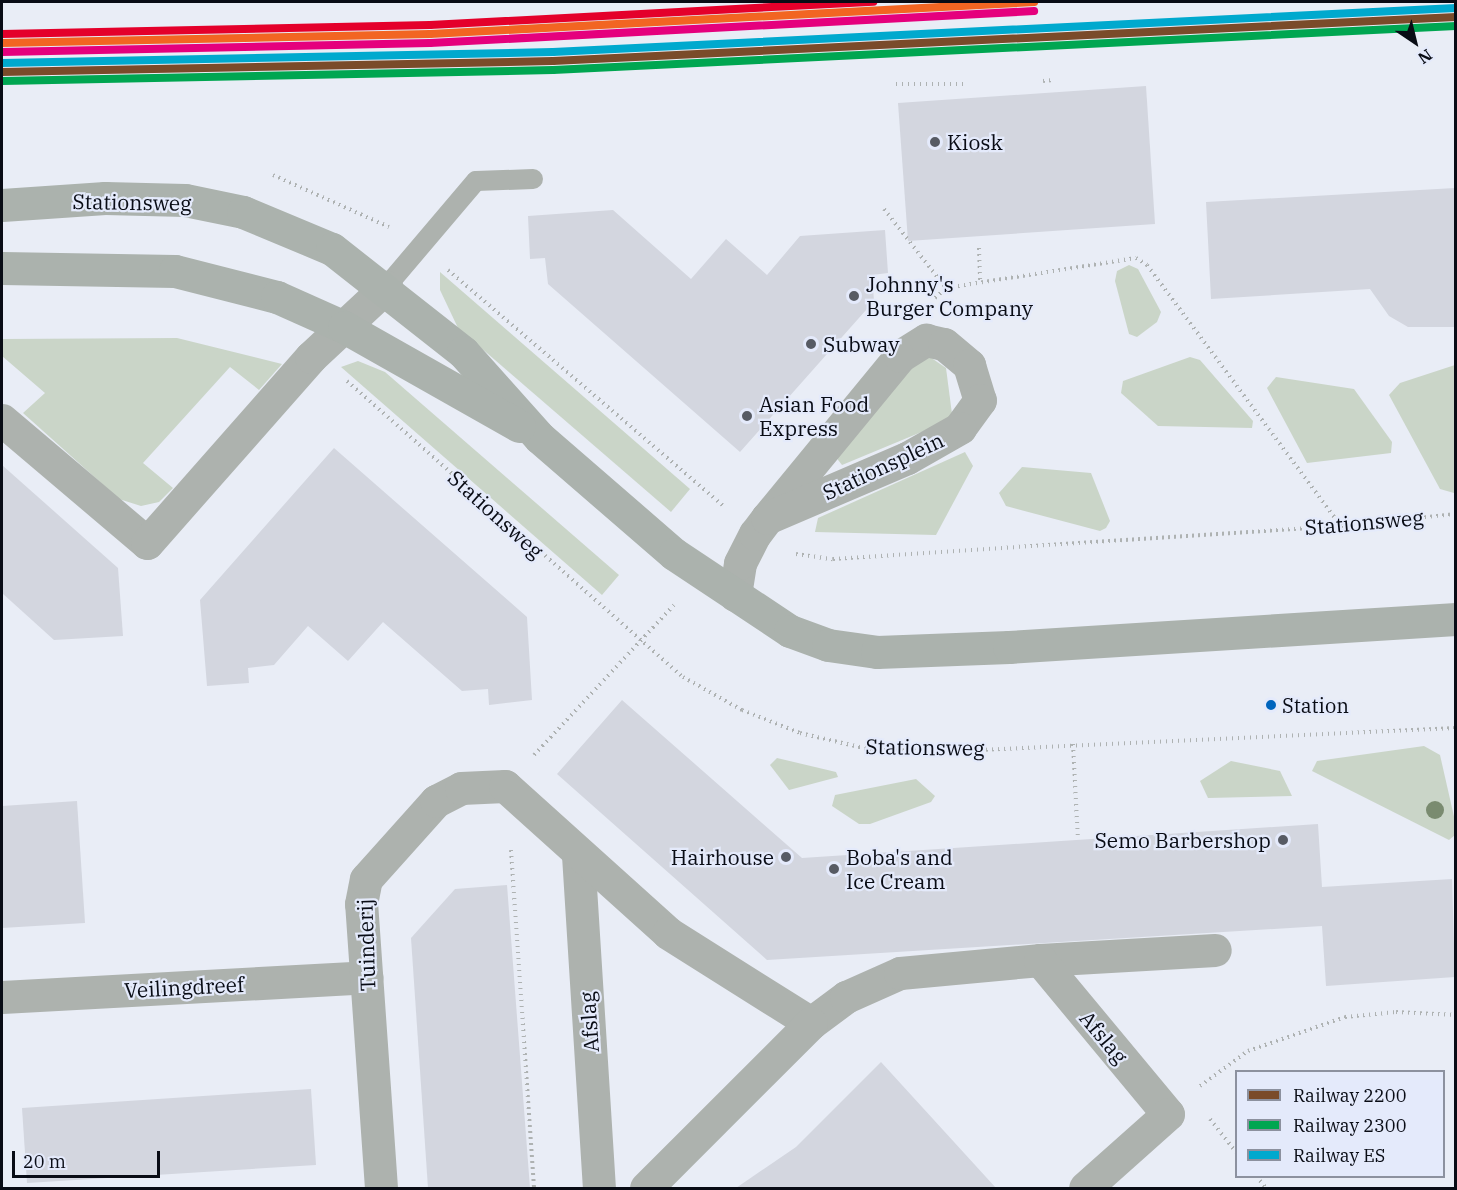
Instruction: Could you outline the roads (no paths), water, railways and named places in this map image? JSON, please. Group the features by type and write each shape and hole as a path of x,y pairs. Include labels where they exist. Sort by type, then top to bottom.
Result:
{"main road":[{"name":"Stationsweg","path":"2,205 128,198 185,200 243,212 332,249 386,287 463,352 540,438 682,560 799,634 828,645 877,652 1455,619"},
{"name":"Stationsweg","path":"2,268 175,271 277,297 344,327 540,438"}],"street":[{"path":"2,420 147,543 285,391 311,357 386,287"},
{"name":"Stationsplein","path":"735,595 740,563 761,526 912,345 926,340 944,344 969,365 980,400 960,428 907,458 761,526"},
{"name":"Tuinderij","path":"381,1188 362,903 366,879 436,801 460,788 505,786 579,855"},
{"path":"579,855 668,933 811,1023"},
{"name":"Afslag","path":"579,855 599,1188"},
{"path":"646,1188 811,1023 846,996 900,973 1040,960 1215,950"},
{"name":"Afslag","path":"1040,960 1179,1104 1085,1188"},
{"name":"Veilingdreef","path":"2,997 366,977"}],"lane":[{"path":"386,287 476,181 533,179"}],"rail line":[{"name":"ES","path":"2,63 553,52 1456,8"},
{"name":"2200","path":"2,72 553,61 1456,17"},
{"name":"2300","path":"2,81 553,70 1456,26"}],"place":[{"name":"Kiosk","path":"935,142"},
{"name":"Johnny's Burger Company","path":"854,296"},
{"name":"Subway","path":"811,344"},
{"name":"Asian Food Express","path":"747,416"},
{"name":"Station","path":"1271,705"},
{"name":"Semo Barbershop","path":"1283,840"},
{"name":"Hairhouse","path":"786,857"},
{"name":"Boba's and Ice Cream","path":"834,869"}]}
